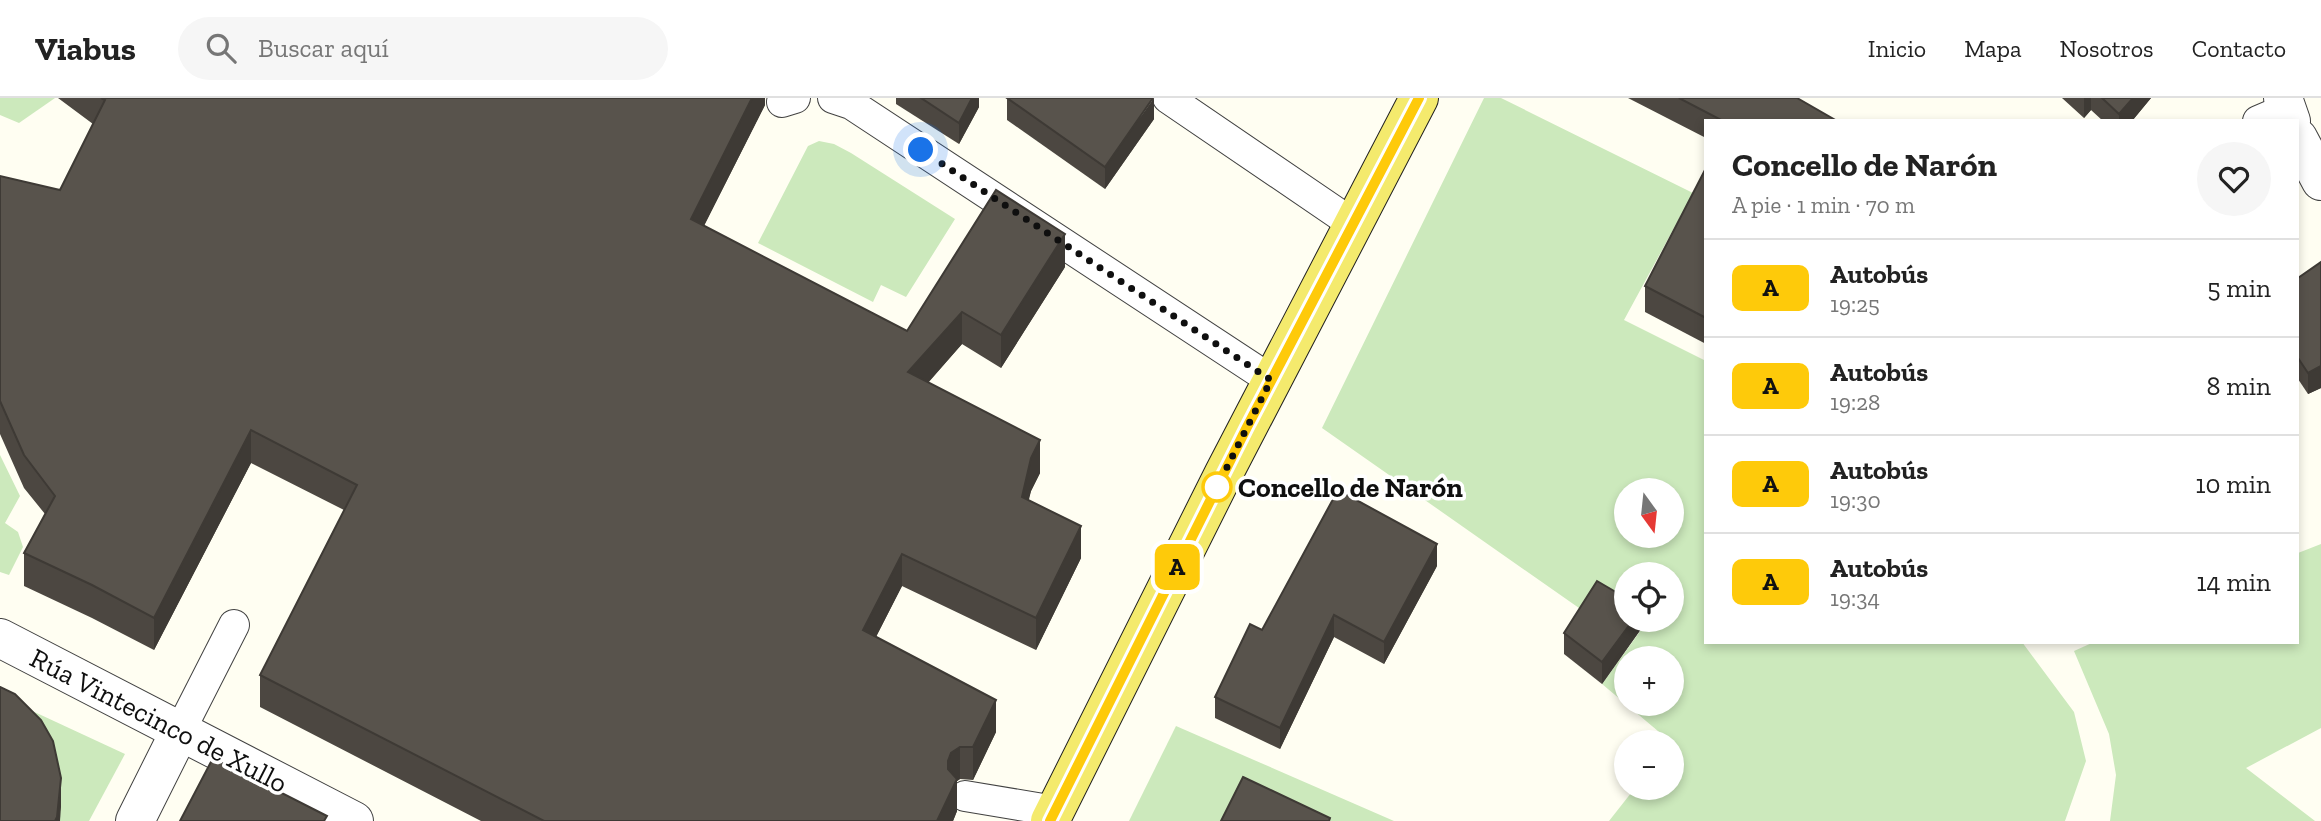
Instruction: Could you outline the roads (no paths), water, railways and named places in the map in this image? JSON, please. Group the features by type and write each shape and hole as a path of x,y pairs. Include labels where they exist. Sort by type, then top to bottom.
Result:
{"main road":[{"path":"1053,816 1271,380 1419,98"}],"street":[{"path":"2299,144 2321,181"},
{"name":"Rúa Vintecinco de Xullo","path":"0,638 355,821"},
{"path":"135,821 180,731"}],"lane":[{"path":"833,98 851,104 1271,380"},
{"path":"1168,98 1353,224"},
{"path":"180,731 234,625"},
{"path":"965,796 1053,816"}],"place":[{"name":"Concello de Narón","path":"1217,487"}]}
